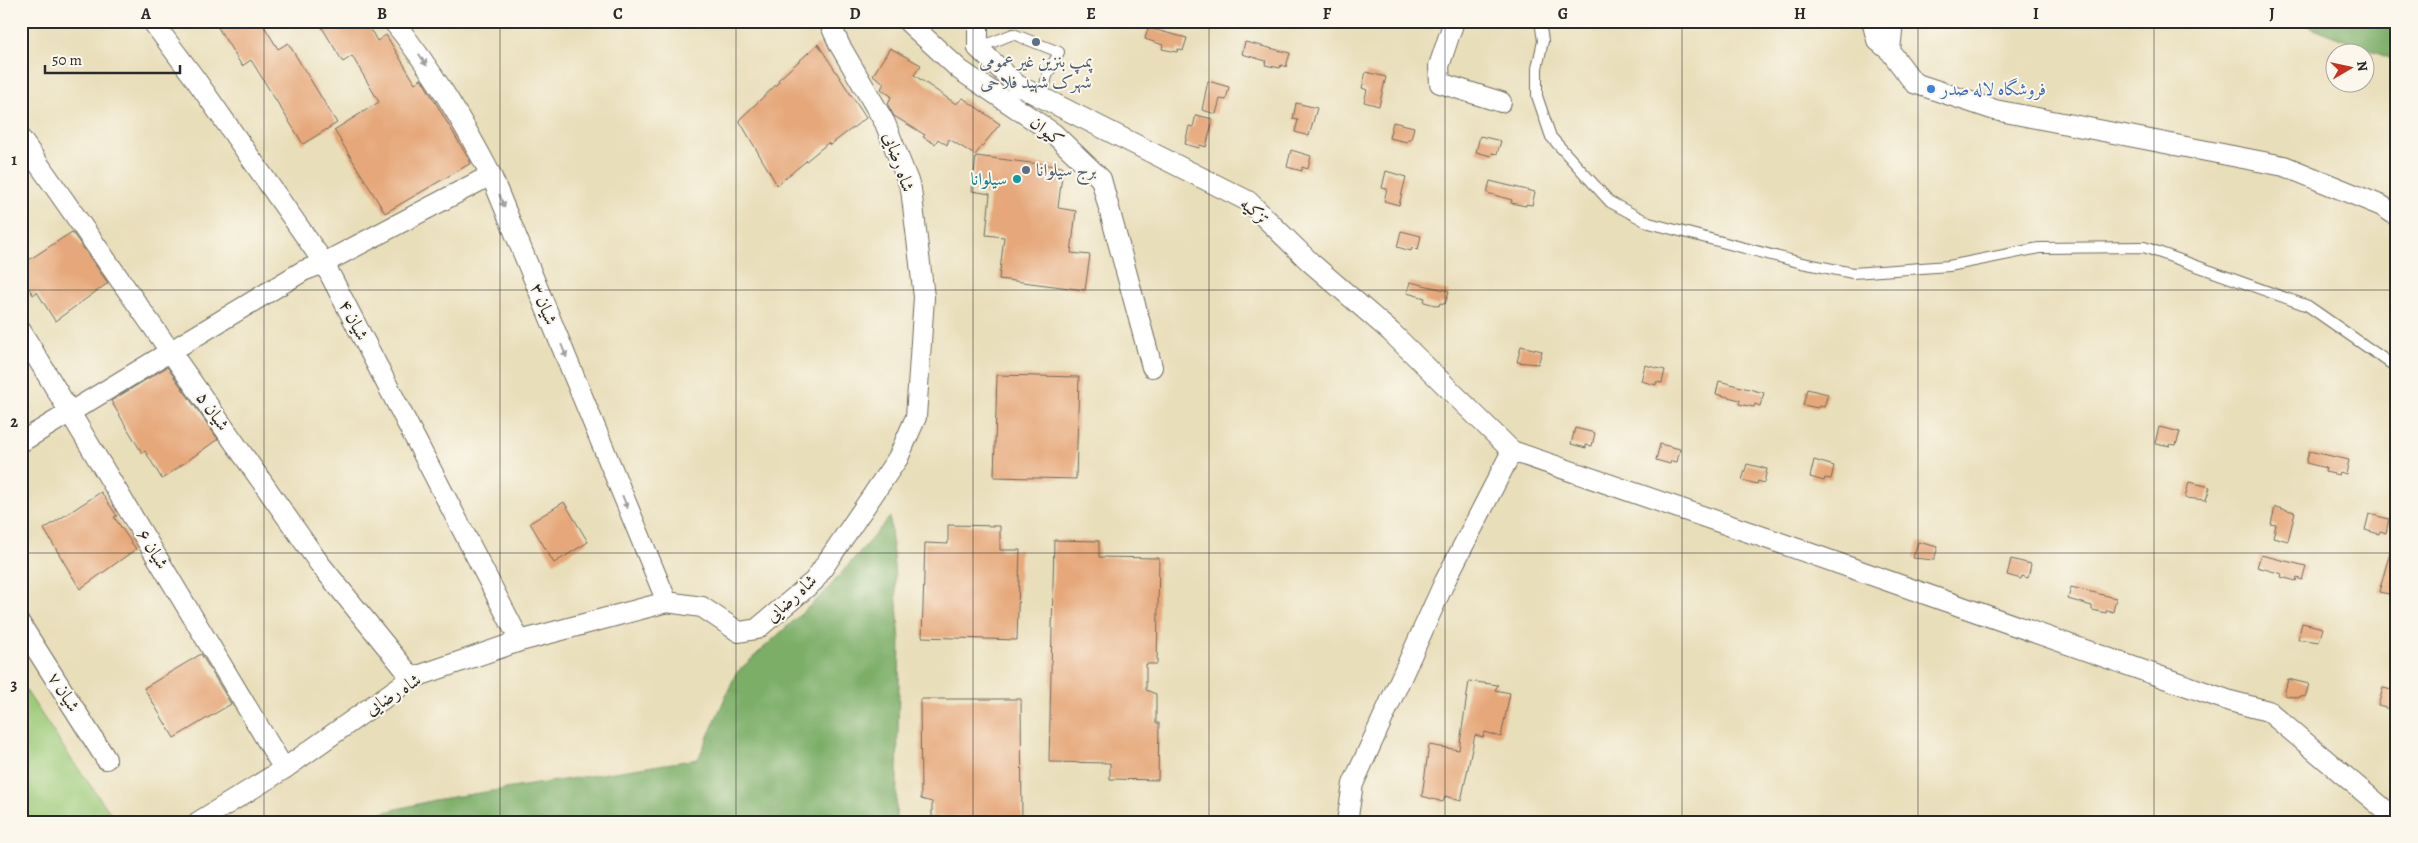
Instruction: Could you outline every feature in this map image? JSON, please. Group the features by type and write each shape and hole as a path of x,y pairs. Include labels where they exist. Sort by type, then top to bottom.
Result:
{"street":[{"name":"شیان ۴","path":"152,21 196,80 324,263 520,641"},
{"name":"شیان ۳","path":"393,21 416,49 456,109 491,175 667,602"},
{"name":"شاه رضایی","path":"198,822 284,769 412,678 520,641 667,602 702,606 739,632 757,629 814,580 898,458 916,417 924,297 911,189 885,123 838,44 829,21"},
{"name":"کیوان","path":"907,21 960,70 1053,133 1101,179 1152,367"},
{"path":"978,21 978,48"},
{"path":"1454,21 1439,66 1440,84 1501,102"},
{"path":"1872,21 1877,40 1890,51 1914,83 1995,110 2284,166 2382,206 2397,216"},
{"path":"1890,51 1893,21"},
{"name":"تزکیه","path":"978,48 1016,85 1248,202 1310,262 1391,332 1512,450"},
{"name":"شیان ۵","path":"21,139 172,350 319,563 412,678"},
{"path":"21,442 304,272 491,175"},
{"name":"شیان ۶","path":"21,331 71,411 284,769"},
{"path":"1347,822 1353,784 1445,581 1512,450 1769,538 2230,702 2268,711 2397,820"},
{"name":"شیان ۷","path":"21,624 106,759"}],"lane":[{"path":"1540,21 1543,41 1537,68 1537,96 1551,137 1610,202 1648,223 1802,263 1854,273 1948,266 2040,248 2144,247 2308,306 2397,368"},
{"path":"978,48 1013,34 1060,52 1047,76 1042,98"}],"green space":[{"path":"2295,21 2397,21 2397,61 2376,53 2376,42 2349,42"},
{"path":"890,517 900,641 896,822 344,822 434,800 698,759 736,673 824,593"},
{"path":"21,683 71,759 117,822 21,822"}],"building":[{"path":"225,21 261,21 278,49 288,43 337,123 303,144 251,60 242,66 217,26"},
{"path":"318,21 366,21 377,41 386,35 415,83 421,79 424,83 471,163 385,213 334,130 379,102 352,56 343,62"},
{"path":"1148,28 1187,38 1183,51 1178,49 1177,52 1162,49 1163,45 1145,39"},
{"path":"1245,42 1290,53 1286,67 1281,65 1280,68 1265,65 1266,61 1242,54"},
{"path":"818,44 866,118 830,145 828,143 777,185 739,120 779,82 778,80"},
{"path":"890,48 921,65 914,75 956,104 963,98 1000,124 975,155 949,139 947,145 938,139 935,144 923,137 925,135 894,116 888,105 891,96 881,89 884,83 873,75"},
{"path":"1366,72 1386,77 1379,106 1364,102 1367,90 1362,88"},
{"path":"1208,81 1229,87 1226,100 1220,99 1216,114 1202,110"},
{"path":"1296,103 1317,108 1309,136 1295,132 1298,120 1293,119"},
{"path":"1196,115 1213,119 1206,147 1200,145 1199,148 1185,144 1189,126 1193,127"},
{"path":"1393,122 1414,127 1411,140 1407,142 1389,138"},
{"path":"1480,136 1501,141 1497,154 1492,153 1491,156 1476,152"},
{"path":"1291,150 1311,156 1308,169 1302,167 1302,171 1287,167"},
{"path":"976,156 1063,167 1058,208 1076,211 1071,253 1090,255 1085,290 999,279 1004,237 986,235 990,194 972,191"},
{"path":"1386,171 1406,177 1399,205 1384,201 1387,189 1382,188"},
{"path":"1490,181 1535,192 1532,205 1526,204 1526,206 1511,203 1512,200 1487,193"},
{"path":"1401,231 1421,236 1418,250 1412,248 1411,251 1397,247"},
{"path":"72,232 108,283 55,321 37,292 33,295 21,275 21,265"},
{"path":"1410,282 1449,291 1445,304 1440,303 1439,306 1424,302 1425,298 1407,293"},
{"path":"1521,346 1542,351 1538,364 1517,362"},
{"path":"1645,365 1665,370 1662,383 1656,382 1656,385 1641,381"},
{"path":"167,367 218,439 162,479 145,451 142,453 111,401"},
{"path":"997,375 1079,377 1076,479 994,477"},
{"path":"1719,381 1764,393 1760,406 1755,404 1754,407 1739,404 1740,400 1716,394"},
{"path":"1807,389 1828,394 1824,407 1819,406 1818,408 1803,405"},
{"path":"2159,427 2180,432 2176,445 2171,444 2170,446 2155,443"},
{"path":"1575,428 1595,433 1592,446 1586,445 1586,448 1571,444"},
{"path":"1660,444 1680,449 1677,462 1671,461 1670,464 1656,460"},
{"path":"2309,451 2349,460 2346,474 2340,472 2339,475 2325,472 2326,468 2306,463"},
{"path":"1814,460 1834,466 1831,479 1825,478 1824,481 1810,477"},
{"path":"1747,464 1767,469 1764,483 1758,481 1757,484 1742,480"},
{"path":"2189,482 2210,487 2206,500 2185,498"},
{"path":"101,492 117,516 114,517 136,549 80,589 44,529"},
{"path":"564,502 588,542 554,563 530,523"},
{"path":"2275,507 2295,512 2288,541 2273,537 2276,525 2271,524"},
{"path":"2369,514 2389,519 2386,533 2380,531 2379,534 2365,530"},
{"path":"948,525 1000,526 1000,550 1020,550 1017,640 922,637 925,543 948,544"},
{"path":"1054,540 1099,541 1099,557 1159,558 1157,664 1146,664 1146,690 1156,694 1156,723 1159,723 1158,780 1110,779 1110,763 1049,762"},
{"path":"1918,542 1938,547 1934,560 1913,558"},
{"path":"2392,545 2397,545 2397,587 2394,595 2379,592"},
{"path":"2261,555 2306,566 2302,580 2297,578 2296,581 2281,577 2282,574 2257,567"},
{"path":"2011,559 2031,564 2028,578 2022,576 2021,579 2007,575"},
{"path":"2071,587 2116,598 2113,612 2107,610 2106,613 2092,610 2092,606 2068,599"},
{"path":"2302,623 2323,628 2319,642 2298,639"},
{"path":"201,654 231,704 174,738 144,688"},
{"path":"2288,679 2309,684 2305,697 2300,696 2299,698 2284,695"},
{"path":"1469,681 1498,685 1495,690 1510,693 1501,737 1485,732 1483,737 1475,735 1461,801 1445,796 1443,802 1422,796 1429,745 1459,750"},
{"path":"2383,688 2397,691 2397,708 2394,707 2393,710 2378,706"},
{"path":"920,699 1021,699 1022,822 964,822 964,817 932,817 932,802 921,799"}],"place":[{"name":"پمپ بنزین غیر عمومی شهرک شهید فلاحی","path":"1036,42"},
{"name":"فروشگاه لاله صدر","path":"1931,89"},
{"name":"برج سیلوانا","path":"1026,170"},
{"name":"سیلوانا","path":"1017,179"}]}
